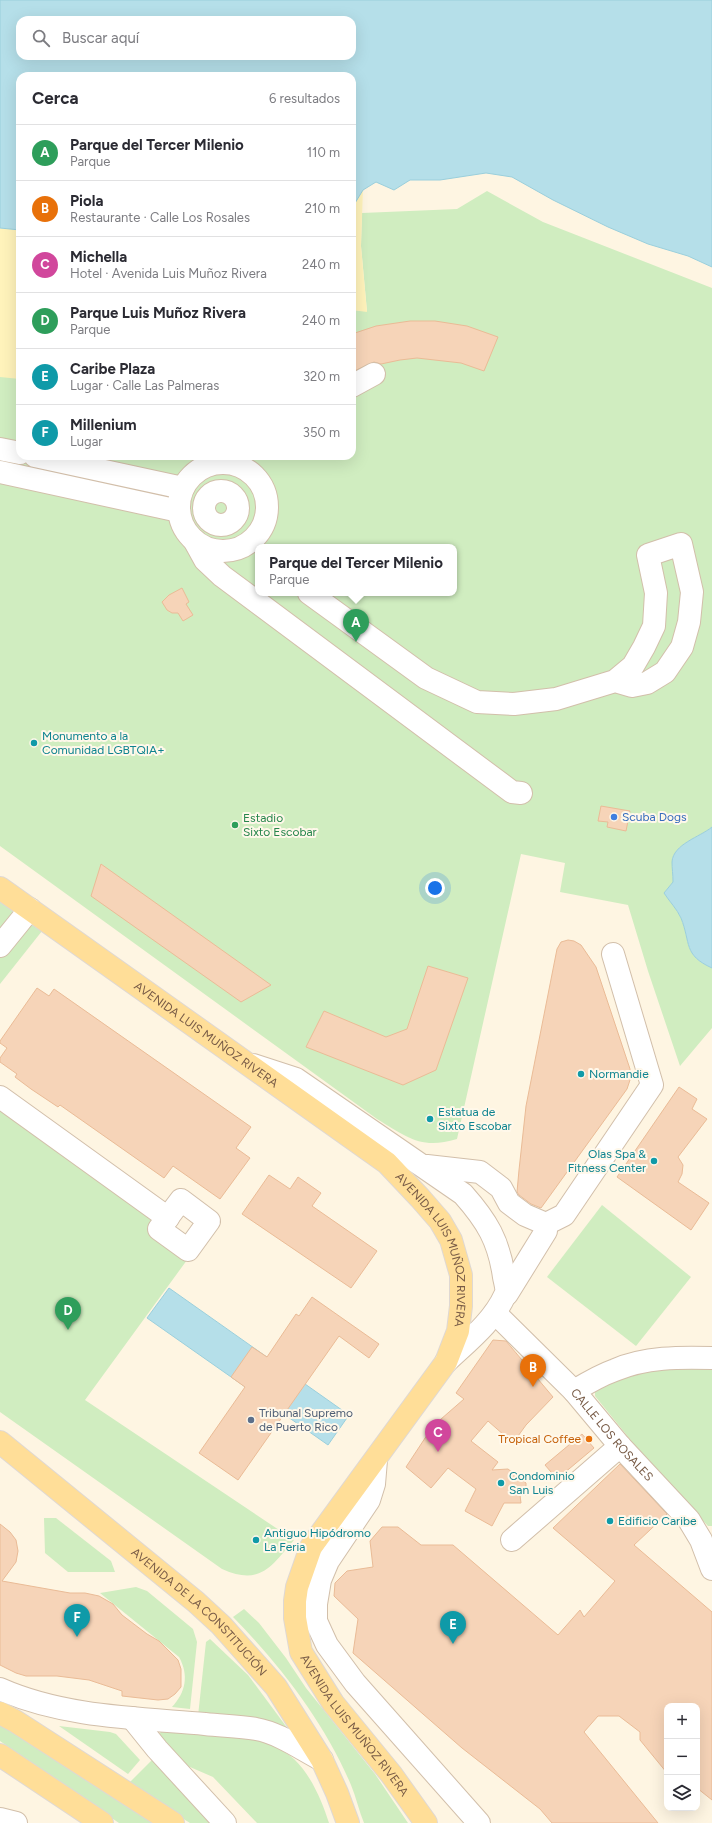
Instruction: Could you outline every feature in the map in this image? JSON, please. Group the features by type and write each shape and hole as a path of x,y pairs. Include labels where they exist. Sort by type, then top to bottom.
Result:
{"main road":[{"name":"AVENIDA LUIS MUÑOZ RIVERA","path":"0,888 387,1163 440,1221 451,1240 462,1275 461,1306 458,1331 446,1362 376,1460 311,1547 297,1587 295,1618 301,1652 333,1703 391,1774 426,1823"},
{"name":"AVENIDA DE LA CONSTITUCIÓN","path":"0,1442 196,1602 221,1625 276,1687 322,1760 348,1820"},
{"path":"0,1713 15,1721 173,1823"},
{"path":"0,1756 102,1823"}],"street":[{"path":"356,384 374,374"},
{"path":"0,449 16,452"},
{"path":"54,460 183,488"},
{"path":"194,540 204,547 219,551 252,550 257,535 265,522 268,506 267,498 261,483 244,468 239,460 207,466 194,473 183,488 179,499 179,511 184,528 194,540 204,560 222,576 512,792 521,794"},
{"path":"0,472 179,511"},
{"path":"313,596 426,678 477,702 514,704 556,699 615,681 633,666 644,648 654,626 656,593 648,555 681,544 692,592 689,622 682,647 665,672 647,684 632,686 615,681"},
{"path":"0,946 30,909"},
{"path":"424,1166 482,1164 501,1188 509,1203 525,1215 546,1224 564,1215 652,1085 612,954"},
{"path":"249,1064 296,1079 463,1194 481,1214 493,1236 502,1263 506,1294"},
{"path":"0,1097 168,1218 180,1200 209,1221 206,1233"},
{"path":"446,1362 495,1313 546,1231 546,1224"},
{"name":"CALLE LOS ROSALES","path":"495,1313 574,1391 620,1446 707,1538 712,1569"},
{"path":"574,1391 616,1369 679,1357 712,1358"},
{"path":"512,1540 620,1446"},
{"path":"376,1460 374,1484 369,1500 328,1561 320,1580 316,1604 316,1621 327,1645 355,1683 479,1823"},
{"path":"0,1689 21,1699 65,1710 132,1718 257,1729 277,1736 322,1760"},
{"path":"132,1718 177,1771 225,1823"},
{"path":"177,1771 203,1780 243,1823"},
{"path":"0,1819 16,1823"}],"green space":[{"path":"487,191 543,222 712,288 712,827 677,850 672,862 673,882 664,893 681,918 689,948 692,953 696,958 712,968 712,1028 680,1066 648,971 628,905 560,892 565,863 521,854 457,1139 434,1143 415,1140 377,1119 0,846 0,347 16,350 16,460 356,460 356,310 367,311 361,246 362,213 457,209"},
{"path":"0,901 42,931 0,984"},
{"path":"0,1110 155,1221 187,1260 85,1400 294,1540 271,1566 264,1571 246,1575 235,1574 222,1569 0,1412"},
{"path":"602,1205 691,1277 636,1346 547,1277"},
{"path":"678,1366 712,1368 712,1526 708,1526 650,1464 595,1396 595,1390 612,1380 647,1371"},
{"path":"44,1518 56,1518 111,1561 115,1572 68,1572 45,1553"},
{"path":"136,1587 147,1591 193,1629 197,1642 190,1709 172,1707 183,1689 185,1677 179,1657 100,1593"},
{"path":"244,1609 259,1623 286,1658 306,1688 375,1774 408,1823 364,1823 353,1790 340,1762 315,1717 268,1655 233,1617"},
{"path":"210,1639 248,1675 291,1733 198,1716 206,1642"},
{"path":"0,1724 156,1823 119,1823 0,1741"},
{"path":"59,1726 116,1734 140,1760 128,1774"},
{"path":"161,1732 231,1736 265,1743 281,1750 300,1765 311,1780 329,1823 257,1823 213,1777 183,1764 158,1735"},
{"path":"153,1759 211,1823 190,1823 128,1784"}],"sand":[{"path":"363,189 361,246 367,312 356,311 356,201"},
{"path":"0,228 16,230 16,379 0,377"}],"water":[{"path":"0,0 712,0 712,267 688,256 648,244 608,227 553,200 512,177 486,173 440,180 410,180 394,190 376,182 363,190 356,201 356,72 16,72 16,230 0,228"},
{"path":"712,827 712,968 696,958 692,953 689,948 681,918 664,893 673,882 672,862 677,850"},
{"path":"169,1288 349,1415 328,1445 147,1318"}],"building":[{"path":"410,321 435,321 467,326 498,337 484,371 461,363 417,358 381,364 374,362 356,370 356,333 376,326"},
{"path":"182,588 189,602 186,604 193,615 183,621 178,613 172,613 167,610 162,602 169,595"},
{"path":"601,806 630,811 626,831 607,827 608,822 598,821"},
{"path":"101,864 271,985 241,1002 91,896"},
{"name":"Normandie","path":"568,940 574,941 581,945 596,967 630,1069 630,1080 627,1089 541,1208 531,1204 517,1192 519,1170 526,1106 557,949 561,942"},
{"path":"428,966 468,978 436,1070 403,1085 306,1047 324,1011 386,1037 407,1029"},
{"path":"37,988 49,996 54,989 251,1127 236,1148 250,1158 220,1199 173,1166 164,1178 60,1105 58,1107 31,1089 15,1077 17,1074 0,1062 0,1058 7,1048 0,1043 0,1041"},
{"name":"Olas Spa & Fitness Center","path":"679,1087 697,1099 692,1109 707,1119 678,1157 683,1165 682,1174 678,1182 709,1203 691,1230 617,1177"},
{"path":"269,1175 290,1189 298,1177 321,1193 312,1206 377,1251 351,1288 242,1214"},
{"name":"Tribunal Supremo de Puerto Rico","path":"312,1297 379,1344 369,1358 339,1336 238,1480 199,1453 245,1387 231,1377 252,1347 267,1357 296,1314 299,1316"},
{"path":"493,1340 506,1341 553,1397 526,1425 513,1443 488,1421 471,1441 498,1462 492,1470 508,1469 526,1483 526,1495 520,1495 521,1503 504,1503 492,1526 465,1511 476,1489 448,1468 431,1488 406,1467 433,1426 464,1399 456,1393"},
{"path":"582,1434 594,1448 557,1479 545,1465"},
{"path":"620,1464 667,1514 634,1545 712,1612 712,1800 700,1790 700,1703 664,1703 664,1769 640,1740 640,1732 619,1716 598,1716 584,1732 658,1823 552,1823 540,1809 462,1748 353,1653 358,1619 334,1596 335,1583 347,1571 373,1567 370,1541 382,1527 398,1527 421,1545 453,1545 558,1635 580,1610 584,1617 615,1581 553,1528"},
{"path":"0,1524 10,1532 16,1540 18,1551 16,1562 2,1581 70,1593 85,1593 99,1596 113,1604 122,1615 159,1641 178,1660 181,1669 181,1687 175,1694 168,1699 158,1700 122,1696 122,1691 89,1680 57,1676 26,1676 0,1665"}],"place":[{"name":"Parque del Tercer Milenio","path":"356,642"},
{"name":"Monumento a la Comunidad LGBTQIA+","path":"34,743"},
{"name":"Scuba Dogs","path":"614,817"},
{"name":"Estadio Sixto Escobar","path":"235,825"},
{"name":"Normandie","path":"581,1074"},
{"name":"Estatua de Sixto Escobar","path":"430,1119"},
{"name":"Olas Spa & Fitness Center","path":"654,1161"},
{"name":"Parque Luis Muñoz Rivera","path":"68,1330"},
{"name":"Piola","path":"533,1387"},
{"name":"Tribunal Supremo de Puerto Rico","path":"251,1420"},
{"name":"Tropical Coffee","path":"589,1439"},
{"name":"Michella","path":"438,1452"},
{"name":"Condominio San Luis","path":"501,1483"},
{"name":"Edificio Caribe","path":"610,1521"},
{"name":"Antiguo Hipódromo La Feria","path":"256,1540"},
{"name":"Millenium","path":"77,1637"},
{"name":"Caribe Plaza","path":"453,1644"}]}
